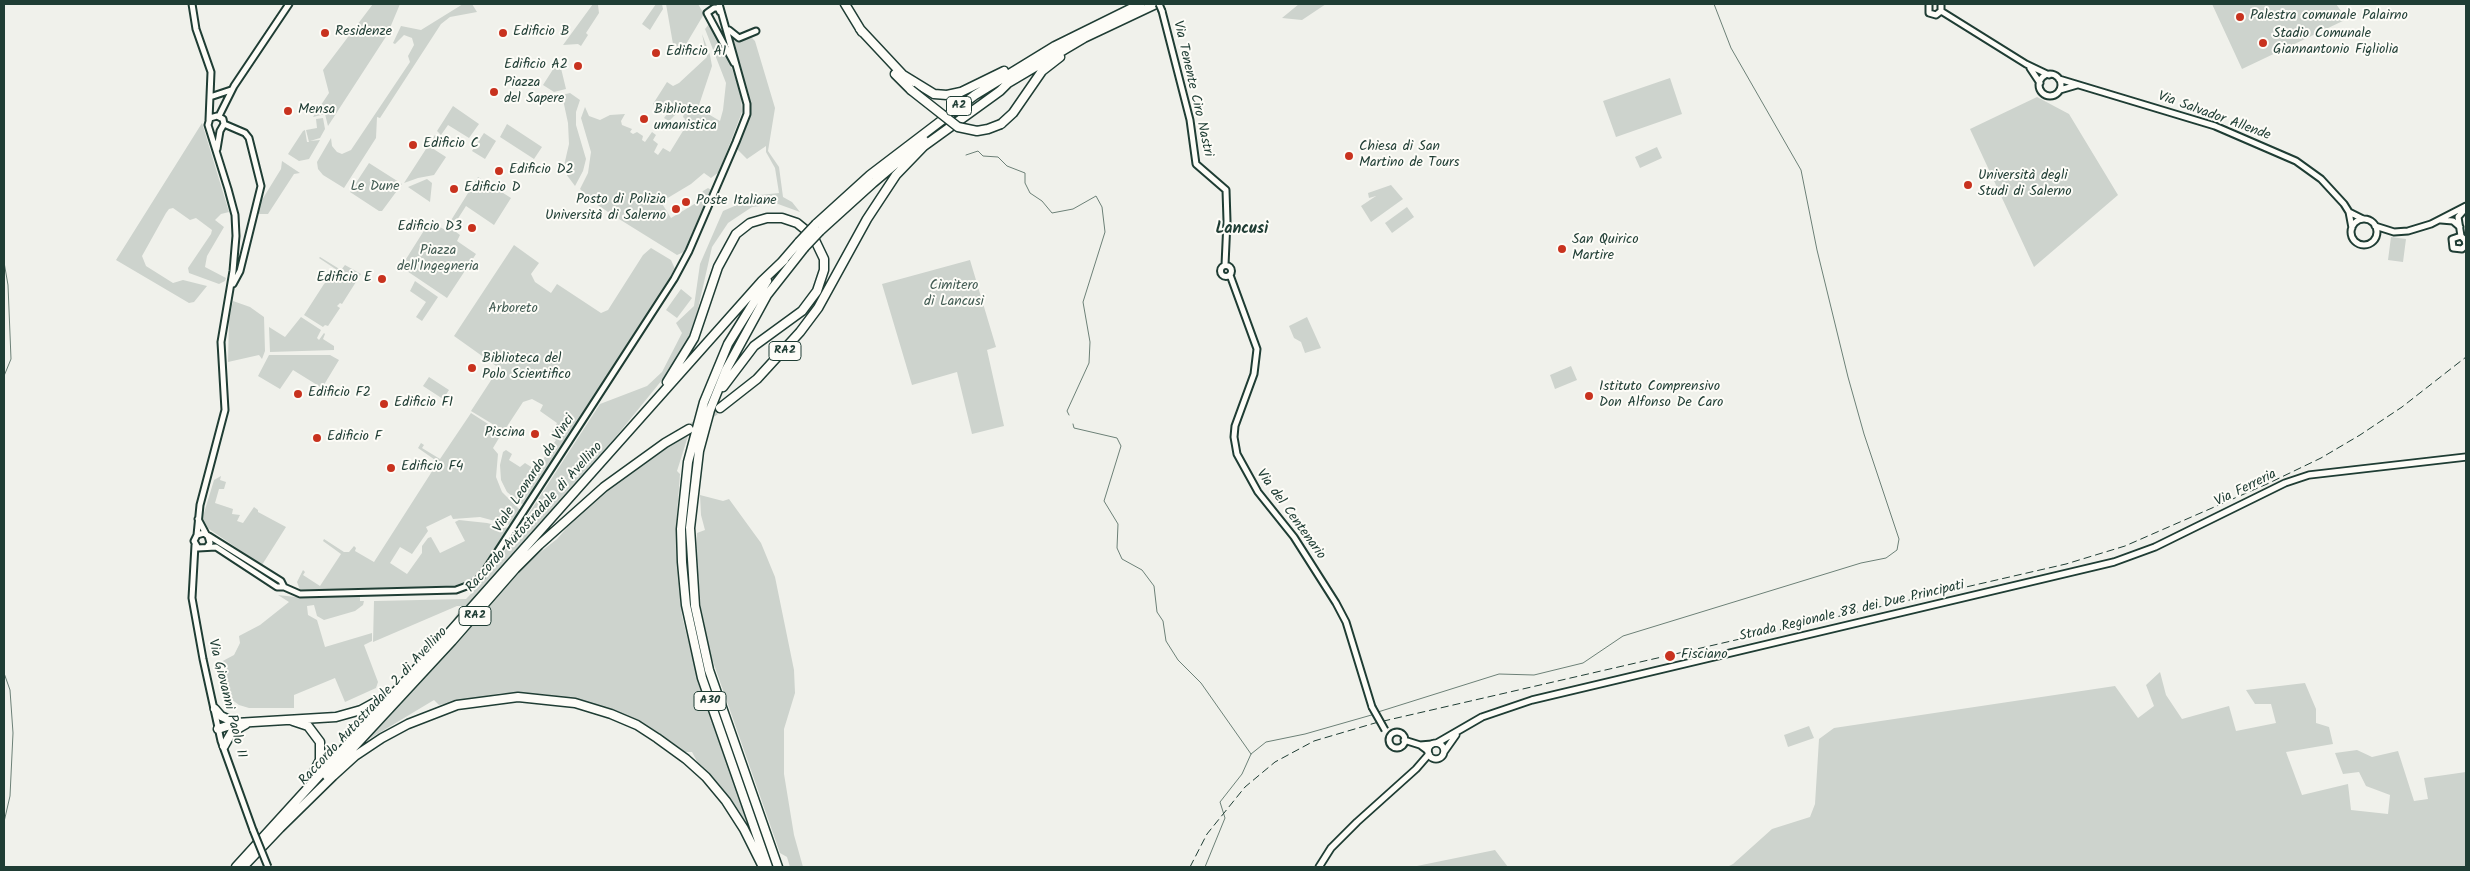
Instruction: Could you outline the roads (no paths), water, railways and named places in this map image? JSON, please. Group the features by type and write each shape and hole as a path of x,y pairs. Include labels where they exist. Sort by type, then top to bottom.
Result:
{"highway":[{"path":"845,4 876,53 911,90 958,127 977,131 988,130 1001,124 1013,113 1035,80 1055,59 1163,7"},
{"name":"A2","path":"871,179 975,95 1055,46 1140,4"},
{"path":"1010,81 1084,38 1158,4"},
{"path":"860,29 903,75 927,91 941,95 961,92 1055,46"},
{"name":"A30","path":"768,867 702,678 686,605 681,529 683,505 688,462 704,402 728,344 752,302 784,260 871,179 1010,81"},
{"name":"RA2","path":"720,408 757,379 800,332 818,308 867,219 896,175 924,146 1000,91 1010,81"},
{"path":"576,491 585,476 681,362 694,338 718,267 736,234 750,223 767,218 782,218 797,223 813,236 824,259 824,270 817,291 802,311 754,346 732,372 722,388 703,446 699,452"},
{"name":"A30","path":"778,867 709,670 695,606 690,528 699,452 710,410 734,353 767,295 802,245"},
{"name":"Raccordo Autostradale di Avellino","path":"236,867 396,692 762,281 784,260"},
{"name":"Raccordo Autostradale 2 di Avellino","path":"243,867 539,546 604,487 665,443 689,429"},
{"path":"218,729 246,724 343,715 361,710 396,692"},
{"path":"280,827 355,756 408,724 457,705 484,700 518,697 546,699 575,703 637,725 686,759 706,777 726,802 744,829 763,867"},
{"path":"215,708 221,716 236,726"},
{"path":"284,814 314,774 322,751 319,739 312,729 303,724 286,720"},
{"path":"224,746 227,738 236,726"}],"main road":[{"name":"Via Ferreria","path":"2047,580 2096,568 2146,551 2284,483 2309,476 2466,457"},
{"name":"Strada Regionale 88 dei Due Principati","path":"1319,867 1331,848 1416,769 1434,744 1482,717 1532,700 2047,580"},
{"name":"Strada Regionale 88 dei Due Principati","path":"1416,769 1439,758 1463,729"},
{"path":"1434,744 1441,745 1444,752"},
{"path":"1429,753 1432,758 1439,758"}],"street":[{"path":"219,116 234,86 289,4"},
{"name":"Via Tenente Ciro Nastri","path":"1158,4 1163,7 1190,120 1196,164 1226,190 1225,266"},
{"path":"1929,4 1928,8 1931,14 1938,15 1941,11"},
{"path":"1940,4 1941,11 2026,64 2059,79 2060,90"},
{"path":"191,6 211,72 209,120 235,215 236,236 222,342 225,410 198,518 197,535 207,535 281,581 284,587"},
{"path":"719,6 723,16 738,72 707,13 719,6"},
{"path":"716,31 722,29 725,23"},
{"path":"725,23 730,33 740,38 756,31"},
{"path":"2026,64 2036,74 2042,91 2048,95 2055,95 2060,90 2080,84"},
{"name":"Viale Leonardo da Vinci","path":"195,544 205,548 216,547 277,587 284,587 300,594 447,591 463,588 481,577 631,347 683,263 747,114 747,104 738,72"},
{"path":"2040,83 2049,75"},
{"name":"Via Salvador Allende","path":"2059,79 2215,126 2280,153 2312,171 2331,189 2348,212 2352,228"},
{"path":"210,97 226,93 234,86"},
{"path":"209,120 212,117 219,116"},
{"path":"219,116 224,124 245,134 249,138 261,186 240,270 230,288"},
{"path":"217,149 220,130 224,124"},
{"path":"211,129 220,130"},
{"path":"2375,226 2394,232 2408,231 2440,220 2466,207"},
{"path":"2464,239 2454,237 2452,245 2456,250 2465,248 2464,239 2458,214 2466,207"},
{"name":"Via Salvador Allende","path":"2348,212 2363,219"},
{"path":"2363,219 2370,220 2375,226 2377,233 2374,240 2363,245 2353,239 2352,228 2356,222 2363,219"},
{"path":"2440,220 2451,220 2461,227"},
{"path":"1225,266 1231,268 1230,275 1225,276 1221,273 1221,268 1225,266"},
{"name":"Via del Centenario","path":"1230,275 1257,349 1254,374 1235,426 1234,437 1237,454 1258,492 1294,537 1336,603 1346,622 1372,707 1390,743"},
{"path":"198,518 210,543 205,548"},
{"name":"Via Giovanni Paolo II","path":"197,535 191,580 192,598 218,729 268,867"},
{"name":"Via Giovanni Paolo II","path":"195,561 205,548"},
{"path":"1385,730 1400,733 1404,742"},
{"path":"1393,733 1389,739 1390,743 1397,748 1404,742"},
{"path":"1404,742 1434,744"},
{"path":"1416,744 1429,753"}],"waterway":[{"path":"1378,712 1499,674 1534,675 1583,663 1623,636 1861,563 1886,558 1897,550 1899,539 1864,434 1848,377 1817,250 1801,170 1731,48 1714,4"},
{"path":"966,155 978,151 983,156 998,157 1007,166 1025,173 1025,183 1030,193 1042,201 1052,213 1073,209 1096,196 1102,207 1105,232 1083,302 1090,342 1089,363 1067,411 1069,415"},
{"path":"4,262 8,285 11,359 4,376"},
{"path":"1073,424 1074,428 1117,438 1121,446 1104,501 1118,524 1117,548 1122,559 1142,570 1154,586 1157,612 1163,621 1166,641 1178,660 1201,683 1251,754"},
{"path":"4,673 10,690 13,733 10,796 4,822"},
{"path":"1205,867 1225,818 1220,802 1242,774 1251,754 1266,742 1305,734 1375,714"}],"tunnel":[{"path":"689,429 720,408"}],"railway":[{"path":"1190,867 1207,834 1245,787 1275,762 1314,741 1375,723 2066,564 2125,546 2267,484 2321,458 2402,407 2466,357"}],"place":[{"name":"Palestra comunale Palairno","path":"2240,17"},
{"name":"Residenze","path":"325,33"},
{"name":"Edificio B","path":"503,33"},
{"name":"Stadio Comunale Giannantonio Figliolia","path":"2263,43"},
{"name":"Edificio A1","path":"656,53"},
{"name":"Edificio A2","path":"578,66"},
{"name":"Piazza del Sapere","path":"494,92"},
{"name":"Mensa","path":"288,111"},
{"name":"Biblioteca umanistica","path":"644,119"},
{"name":"Edificio C","path":"413,145"},
{"name":"Chiesa di San Martino de Tours","path":"1349,156"},
{"name":"Edificio D2","path":"499,171"},
{"name":"Università degli Studi di Salerno","path":"1968,185"},
{"name":"Edificio D","path":"454,189"},
{"name":"Poste Italiane","path":"686,202"},
{"name":"Posto di Polizia Università di Salerno","path":"676,209"},
{"name":"Edificio D3","path":"472,228"},
{"name":"San Quirico Martire","path":"1562,249"},
{"name":"Edificio E","path":"382,279"},
{"name":"Biblioteca del Polo Scientifico","path":"472,368"},
{"name":"Edificio F2","path":"298,394"},
{"name":"Istituto Comprensivo Don Alfonso De Caro","path":"1589,396"},
{"name":"Edificio F1","path":"384,404"},
{"name":"Piscina","path":"535,434"},
{"name":"Edificio F","path":"317,438"},
{"name":"Edificio F4","path":"391,468"},
{"name":"Fisciano","path":"1670,656"}],"district":[{"name":"Lancusi","path":"1242,230"}],"park label":[{"name":"Le Dune","path":"375,188"},
{"name":"Piazza dell'Ingegneria","path":"438,260"},
{"name":"Cimitero di Lancusi","path":"954,296"},
{"name":"Arboreto","path":"513,310"}]}
